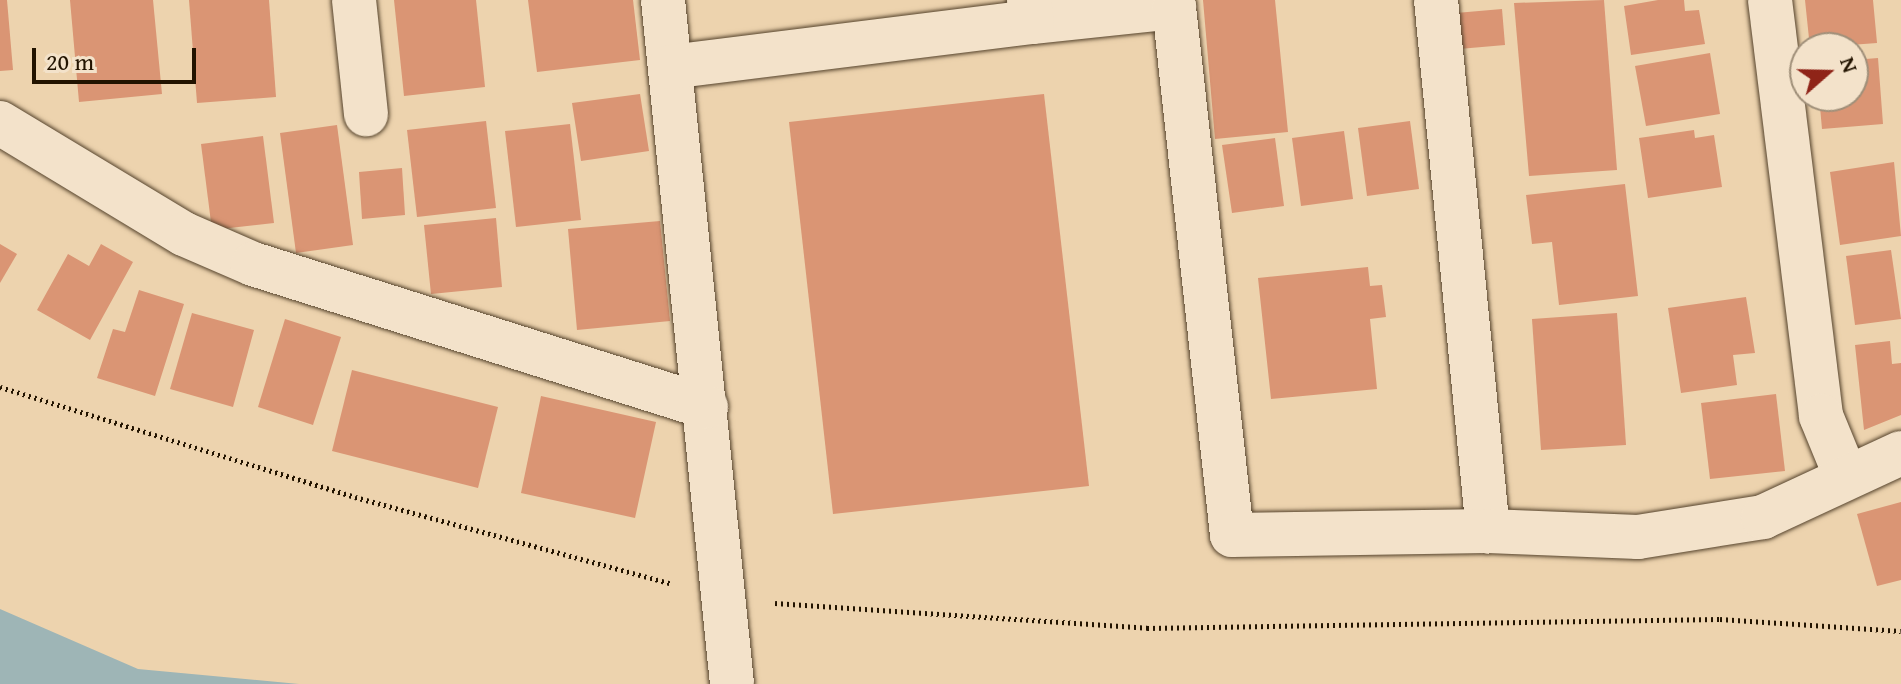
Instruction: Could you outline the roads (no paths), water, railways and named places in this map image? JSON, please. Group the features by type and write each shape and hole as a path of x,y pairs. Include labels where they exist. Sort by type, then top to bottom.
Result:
{"street":[{"path":"354,0 366,114"},
{"path":"663,0 732,684"},
{"path":"1436,0 1488,531"},
{"path":"1770,0 1821,416 1846,477"},
{"path":"670,67 1031,11 1174,7 1232,535 1488,531 1638,537 1763,517 1901,453"},
{"path":"0,123 184,234 253,264 706,407"}],"water":[{"path":"0,609 138,669 299,684 0,684"}]}
